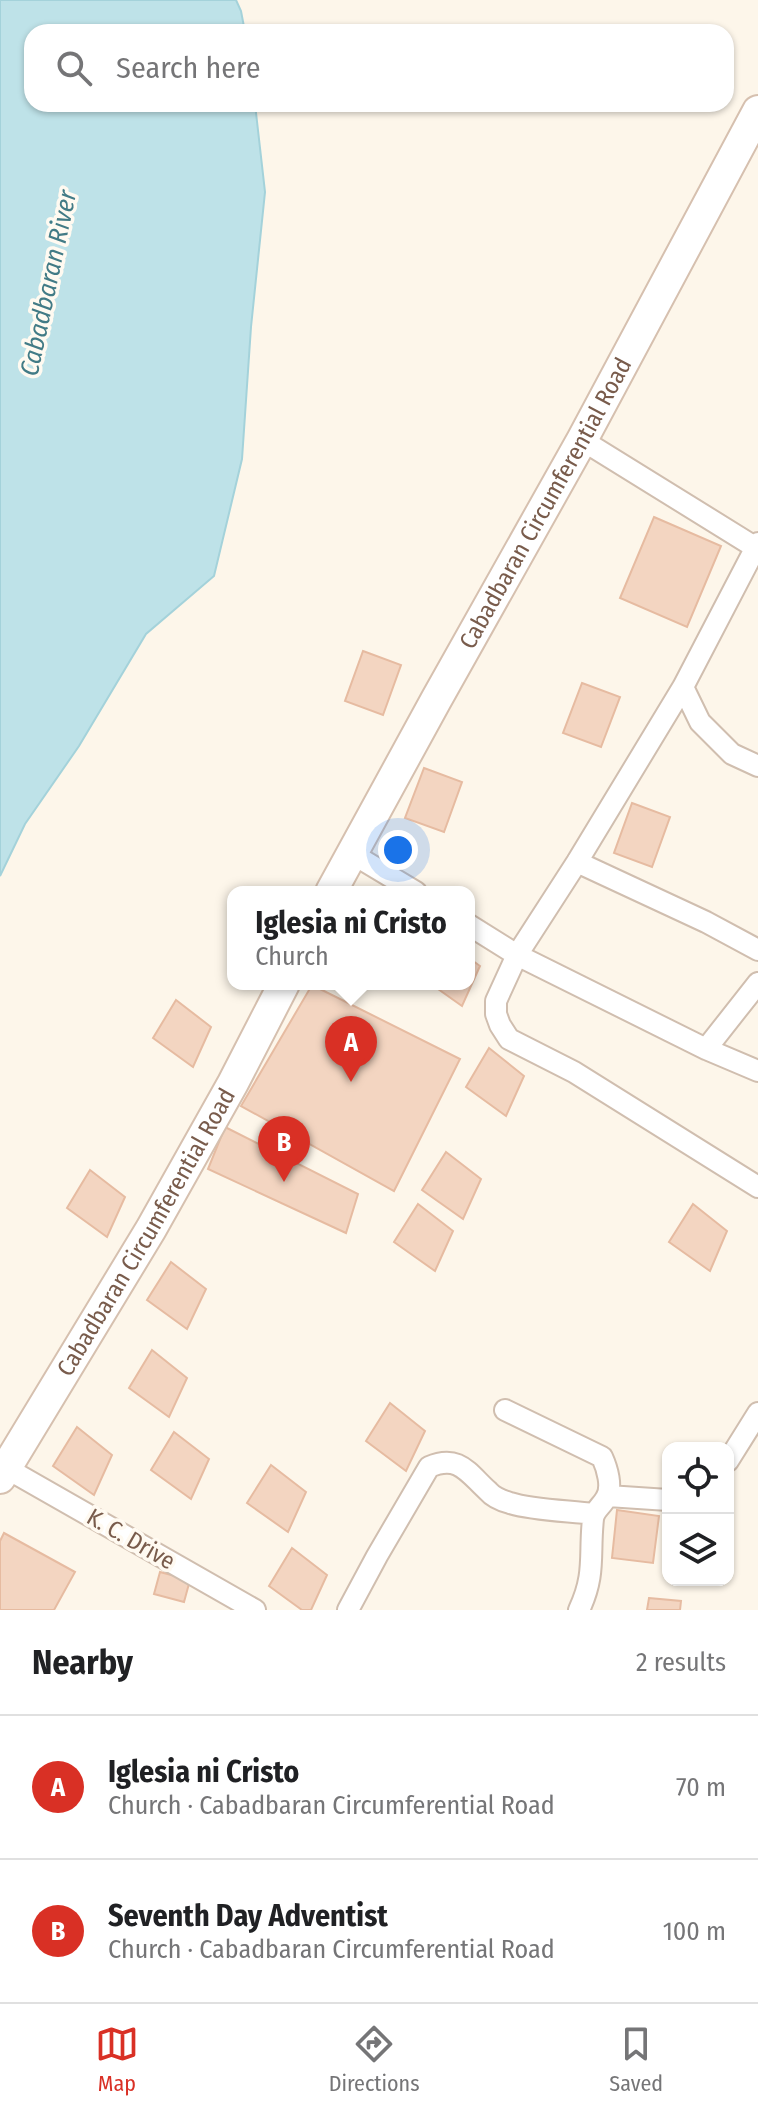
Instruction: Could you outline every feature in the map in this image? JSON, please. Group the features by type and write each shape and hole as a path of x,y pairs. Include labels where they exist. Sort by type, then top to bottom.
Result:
{"main road":[{"name":"Cabadbaran Circumferential Road","path":"334,886 582,440 758,111"},
{"name":"Cabadbaran Circumferential Road","path":"3,1473 158,1216 281,990"}],"street":[{"path":"582,440 757,546 683,687 517,955 496,1001 496,1014 509,1039 574,1072 758,1187"},
{"path":"683,687 700,722 732,754 758,766"},
{"path":"351,853 406,886"},
{"path":"577,862 706,922 758,950"},
{"path":"475,929 517,955 706,1049 758,1071"},
{"path":"706,1049 758,983"},
{"path":"505,1410 602,1457 609,1481 608,1496 593,1514 592,1568 579,1610"},
{"path":"734,1451 758,1413"},
{"path":"348,1610 429,1467 442,1462 465,1469 490,1493 513,1505 593,1514"},
{"name":"K. C. Drive","path":"3,1473 255,1610"},
{"path":"608,1496 662,1500"}],"water":[{"name":"Cabadbaran River","path":"0,0 236,0 243,24 24,24 24,112 256,112 265,192 242,459 214,576 146,634 79,746 25,824 0,876"}],"building":[{"path":"654,517 721,546 687,627 620,598"},
{"path":"363,651 401,665 383,715 345,701"},
{"path":"582,683 620,697 601,747 563,733"},
{"path":"424,768 462,782 444,832 405,818"},
{"path":"632,803 670,817 652,867 614,853"},
{"path":"309,990 322,990 460,1059 394,1191 241,1106"},
{"path":"439,990 469,990 462,1006"},
{"path":"176,1000 211,1027 193,1067 153,1038"},
{"path":"489,1048 524,1076 506,1116 466,1087"},
{"path":"225,1127 358,1194 346,1233 208,1169"},
{"path":"446,1152 481,1179 463,1219 422,1190"},
{"path":"90,1170 125,1197 107,1237 67,1208"},
{"path":"418,1204 453,1231 435,1271 394,1242"},
{"path":"693,1204 727,1231 710,1271 669,1242"},
{"path":"171,1262 206,1289 187,1329 147,1300"},
{"path":"152,1350 187,1378 169,1417 129,1388"},
{"path":"390,1403 425,1431 406,1471 366,1441"},
{"path":"77,1427 112,1455 94,1495 53,1466"},
{"path":"174,1432 209,1459 191,1499 151,1470"},
{"path":"271,1465 306,1492 288,1532 247,1503"},
{"path":"617,1510 659,1516 653,1563 612,1558"},
{"path":"4,1533 75,1572 54,1610 0,1610 0,1541"},
{"path":"292,1548 327,1575 311,1610 302,1610 269,1586"},
{"path":"160,1572 190,1580 184,1602 154,1594"},
{"path":"649,1598 681,1601 680,1610 647,1610"}],"place":[{"name":"Iglesia ni Cristo","path":"351,1082"},
{"name":"Seventh Day Adventist","path":"284,1182"}]}
